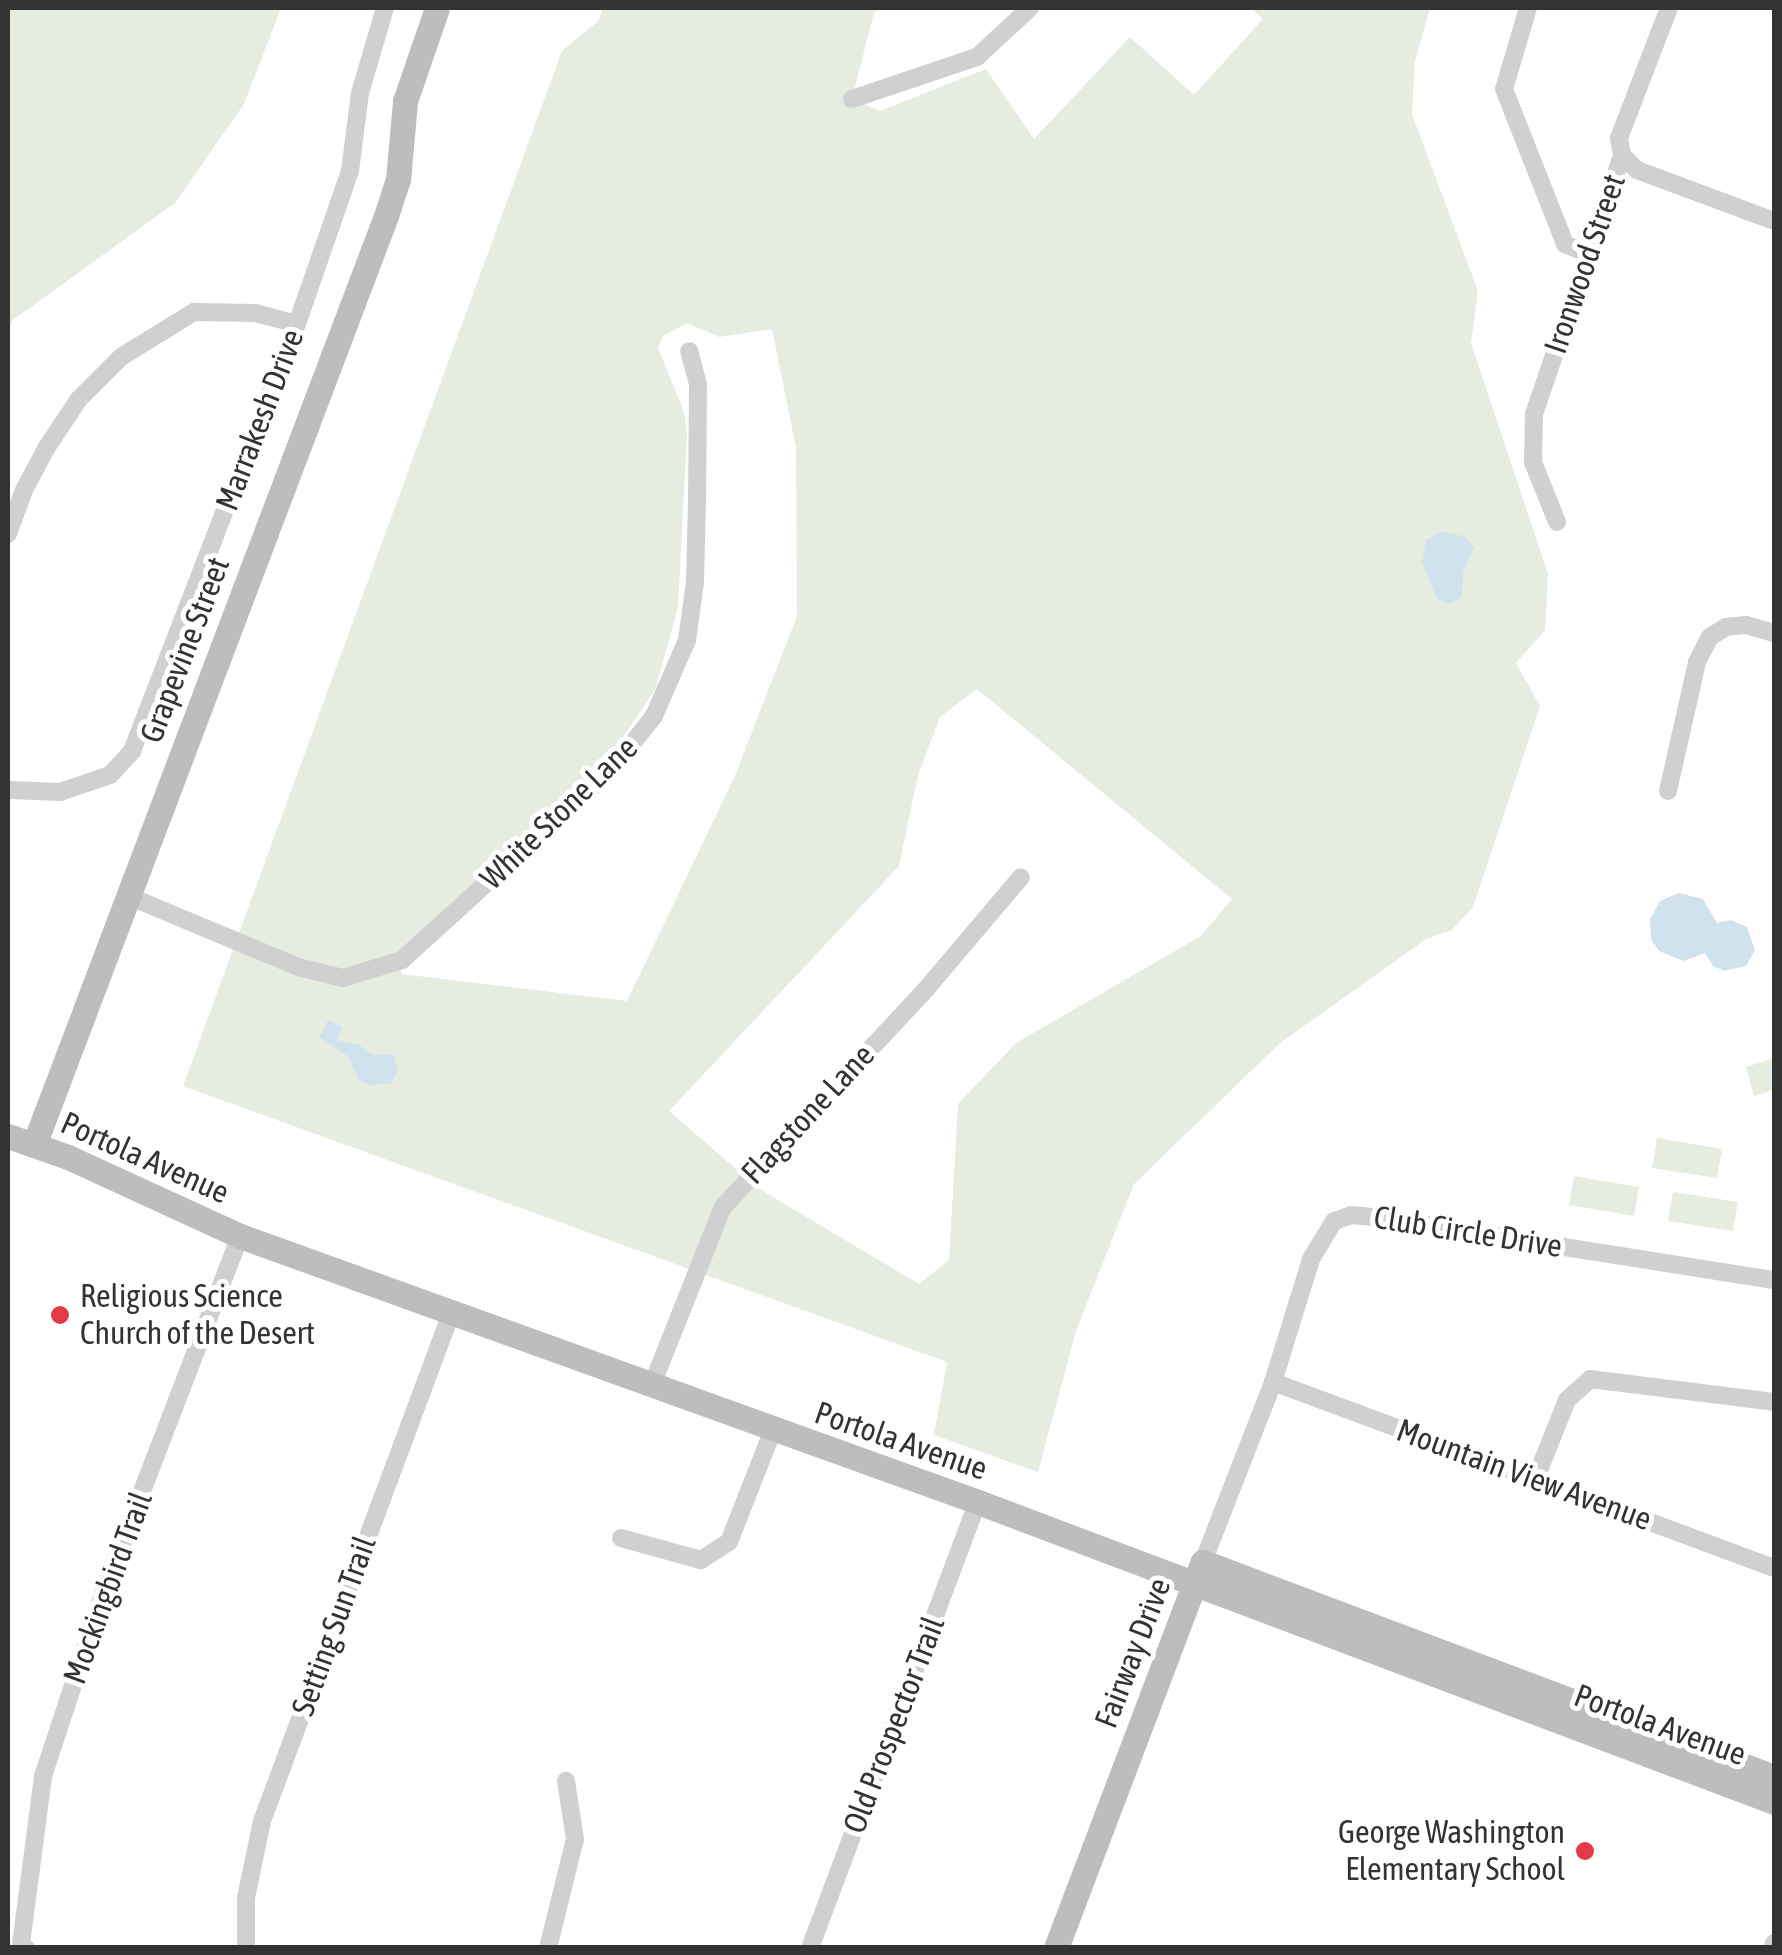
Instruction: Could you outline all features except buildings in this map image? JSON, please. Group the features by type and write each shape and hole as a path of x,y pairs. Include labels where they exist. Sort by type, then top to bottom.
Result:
{"street":[{"name":"Marrakesh Drive","path":"8,790 60,792 110,775 132,750 297,324 350,171 360,93 385,8"},
{"name":"Grapevine Street","path":"34,1145 398,180 406,101 436,8"},
{"path":"852,99 977,56 1030,8"},
{"path":"1528,8 1504,90 1565,244 1588,254"},
{"name":"Ironwood Street","path":"1557,522 1533,462 1534,414 1622,156 1619,138 1669,8"},
{"path":"1622,156 1637,170 1774,221"},
{"path":"8,534 24,490 47,447 79,399 121,357 194,312 255,313 297,324"},
{"name":"White Stone Lane","path":"126,895 298,967 343,978 402,960 612,769 654,716 686,640 695,582 698,384 688,351"},
{"path":"1668,791 1697,662 1710,637 1726,627 1746,624 1774,632"},
{"name":"Flagstone Lane","path":"652,1384 723,1207 927,988 1021,877"},
{"name":"Portola Avenue","path":"8,1136 240,1236 773,1430 1198,1573 1774,1778"},
{"name":"Club Circle Drive","path":"1273,1382 1324,1232 1351,1214 1774,1280"},
{"name":"Mockingbird Trail","path":"26,1948 20,1944 43,1776 108,1580 240,1236"},
{"name":"Setting Sun Trail","path":"246,1948 246,1898 262,1821 452,1311"},
{"path":"1535,1480 1567,1400 1590,1379 1774,1402"},
{"name":"Mountain View Avenue","path":"1273,1382 1774,1568"},
{"name":"Fairway Drive","path":"1056,1948 1273,1382"},
{"path":"622,1538 701,1560 729,1542 773,1430"},
{"name":"Old Prospector Trail","path":"810,1948 978,1502"},
{"name":"Portola Avenue","path":"1198,1573 1774,1802"},
{"path":"548,1948 574,1838 566,1782"}],"shaded area":[{"path":"8,8 281,8 244,104 175,203 13,320 8,332"},
{"path":"603,8 880,8 874,13 852,99 880,111 986,69 1034,139 1130,37 1194,95 1263,19 1251,8 1430,8 1415,61 1412,114 1478,291 1471,343 1548,574 1545,630 1516,663 1540,706 1473,907 1452,930 1426,939 1280,1043 1134,1184 1076,1331 1038,1472 934,1435 947,1362 183,1086 562,51 598,21","holes":["687,323 719,337 772,329 796,448 797,616 734,778 627,1001 401,974 401,957 605,764 656,688 678,607 687,435 684,412 658,348 663,336","977,689 1232,899 1201,936 1016,1043 958,1104 949,1260 919,1284 758,1188 669,1111 899,866 918,775 940,717"]},
{"path":"1774,1058 1774,1090 1754,1096 1746,1067"},
{"path":"1657,1138 1722,1149 1717,1178 1652,1168"},
{"path":"1574,1176 1639,1187 1634,1216 1569,1205"},
{"path":"1673,1192 1738,1202 1733,1231 1668,1221"}],"water":[{"path":"1442,531 1466,537 1474,548 1463,572 1462,596 1451,604 1437,599 1422,562 1426,540"},
{"path":"1679,893 1703,899 1717,923 1731,920 1747,927 1755,950 1746,966 1724,971 1713,966 1705,953 1683,961 1659,951 1651,939 1650,919 1660,901"},
{"path":"328,1020 342,1027 337,1040 359,1045 373,1055 394,1055 398,1071 390,1084 370,1085 358,1079 349,1057 320,1037"}],"place":[{"name":"Religious Science Church of the Desert","path":"60,1315"},
{"name":"George Washington Elementary School","path":"1585,1851"}]}
